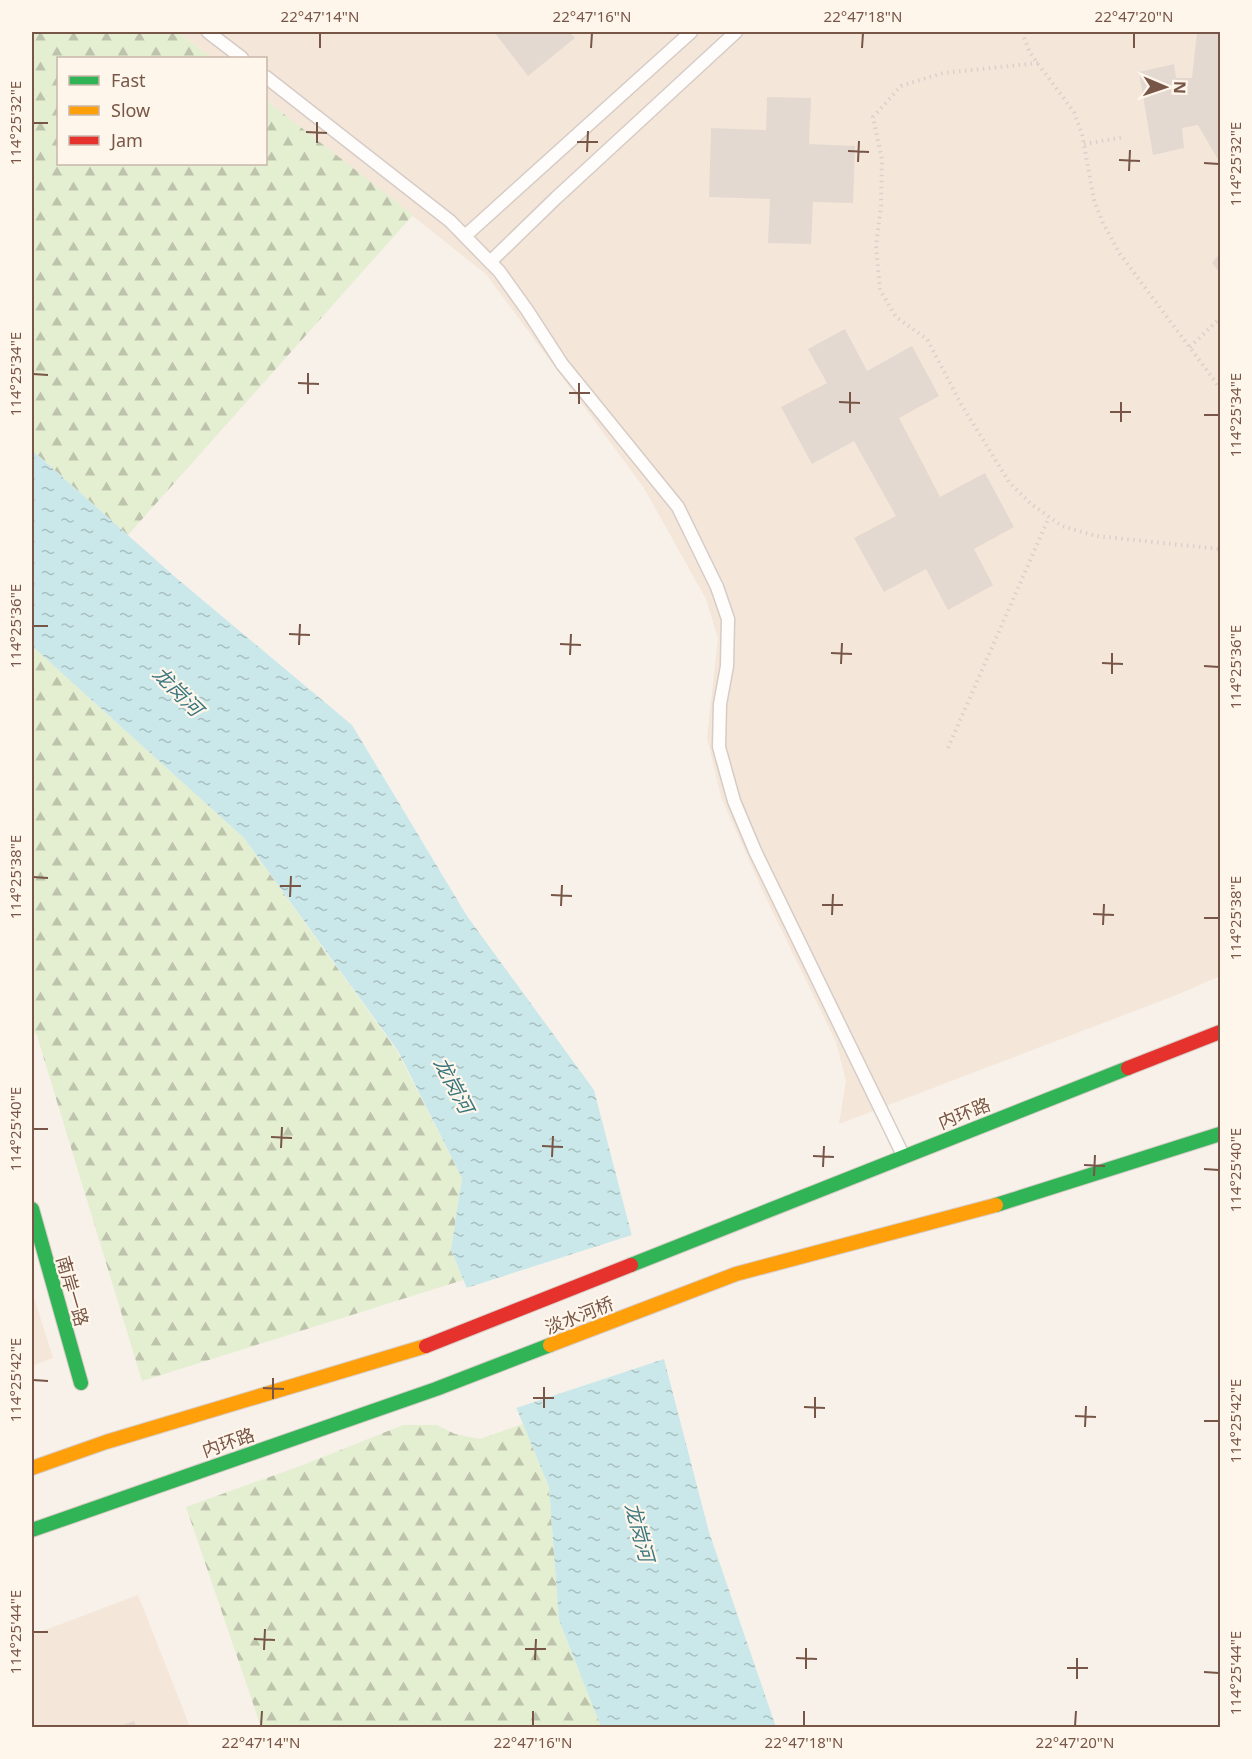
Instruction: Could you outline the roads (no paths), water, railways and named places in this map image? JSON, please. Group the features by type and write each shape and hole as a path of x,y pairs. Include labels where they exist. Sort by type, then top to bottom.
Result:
{"main road":[{"name":"内环路","path":"721,1230 1221,1032"},
{"name":"淡水河桥","path":"436,1389 736,1274 1014,1200 1221,1134"},
{"name":"南岸一路","path":"32,1209 81,1383"},
{"name":"淡水河桥","path":"425,1346 721,1230"},
{"name":"内环路","path":"32,1468 106,1442 425,1346"},
{"name":"内环路","path":"32,1530 436,1389"}],"lane":[{"path":"208,32 242,57"},
{"path":"465,237 691,32"},
{"path":"490,262 736,32"},
{"path":"267,78 441,214 499,271 562,364 678,507 717,587 728,619 727,666 720,704 719,747 734,801 755,851 904,1156"}],"water":[{"name":"龙岗河","path":"32,450 174,576 352,725 467,916 594,1090 709,1532 776,1727 601,1727 559,1620 549,1487 451,1250 462,1178 398,1051 244,838 32,646"}]}
